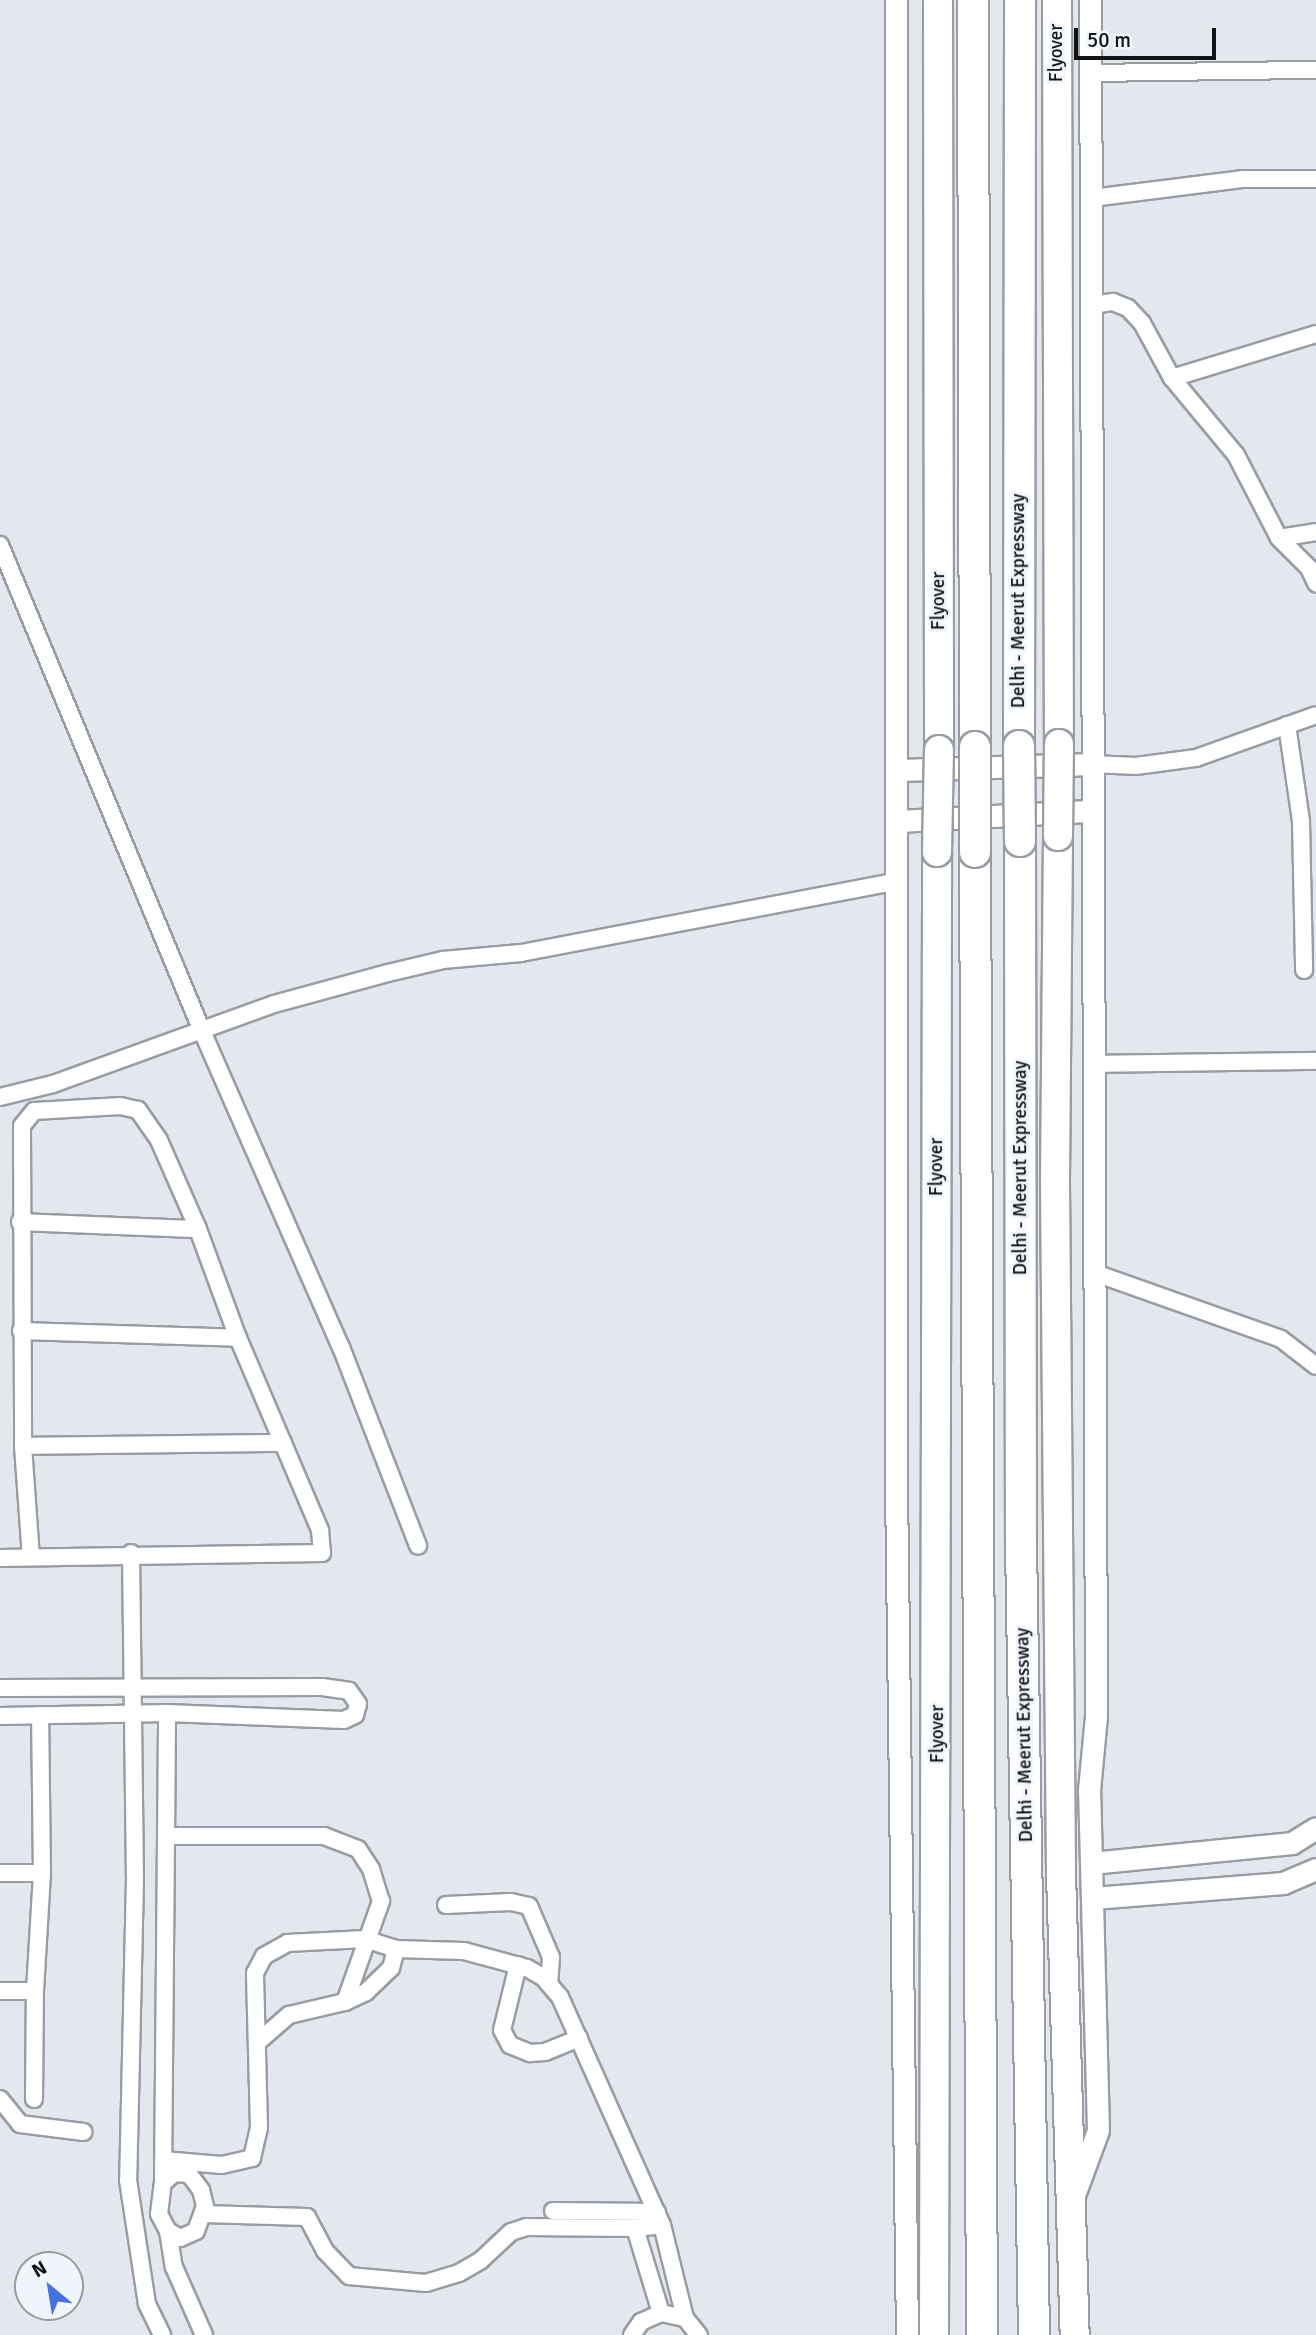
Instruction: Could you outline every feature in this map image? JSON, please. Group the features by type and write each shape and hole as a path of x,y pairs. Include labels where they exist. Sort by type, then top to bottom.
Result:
{"highway":[{"name":"Flyover","path":"934,2335 938,1973 938,0"},
{"path":"973,0 982,2335"},
{"name":"Delhi - Meerut Expressway","path":"1020,0 1021,1543 1034,2335"},
{"name":"Flyover","path":"1057,0 1055,1184 1063,1957 1075,2335"}],"street":[{"path":"896,0 899,770 896,1485 907,2335"},
{"path":"1070,2206 1098,2130 1089,1790 1096,1716 1090,0"},
{"path":"1090,73 1316,70"},
{"path":"1092,198 1242,178 1316,179"},
{"path":"1093,305 1113,302 1128,308 1172,378 1236,455 1279,538 1316,583"},
{"path":"1172,378 1316,334"},
{"path":"1279,538 1316,532"},
{"path":"0,545 202,1031 341,1348 418,1546"},
{"path":"899,770 1092,764 1128,767 1196,758 1316,715"},
{"path":"1287,725 1301,821 1304,970"},
{"path":"898,821 1092,811"},
{"path":"0,1097 52,1084 274,1004 443,960 521,953 898,881"},
{"path":"1095,1064 1316,1061"},
{"path":"0,1558 31,1557 131,1553 321,1553 320,1530 238,1338 198,1229 146,1118 138,1110 121,1106 44,1110 27,1116 22,1126 20,1222 23,1446 31,1557"},
{"path":"20,1222 198,1229"},
{"path":"1095,1273 1281,1339 1316,1366"},
{"path":"22,1331 238,1338"},
{"path":"23,1446 283,1443"},
{"path":"131,1553 135,1879 128,2180 146,2304 162,2335"},
{"path":"0,1688 322,1687 349,1691 358,1704 355,1715 344,1720 167,1713 0,1716"},
{"path":"167,1713 163,2183 159,2214 168,2231 174,2267 204,2335"},
{"path":"34,2099 35,1991 42,1873 40,1715"},
{"path":"1091,1863 1292,1843 1316,1828"},
{"path":"166,1836 324,1836 358,1849 371,1869 381,1901 365,1939 345,2002"},
{"path":"1093,1898 1283,1883 1316,1869"},
{"path":"0,1873 42,1873"},
{"path":"446,1905 511,1902 529,1906 551,1957 549,1984"},
{"path":"163,2160 222,2165 252,2158 258,2128 259,2041 255,1973 264,1956 287,1943 365,1939 396,1949 464,1951 518,1965 549,1984 579,2038 659,2218 685,2318 699,2335"},
{"path":"259,2041 289,2015 345,2002 366,1992 391,1968 396,1949"},
{"path":"518,1965 502,2030 510,2045 530,2053 545,2052 579,2038"},
{"path":"0,1991 35,1991"},
{"path":"0,2099 20,2124 83,2132"},
{"path":"163,2183 174,2173 189,2174 201,2190 203,2214 195,2231 180,2238 168,2231"},
{"path":"553,2211 659,2218"},
{"path":"203,2214 307,2217 331,2259 349,2276 426,2283 459,2273 480,2261 511,2232 526,2227 635,2228 659,2218"},
{"path":"635,2228 661,2313"},
{"path":"632,2335 641,2322 661,2313 685,2318"}]}
